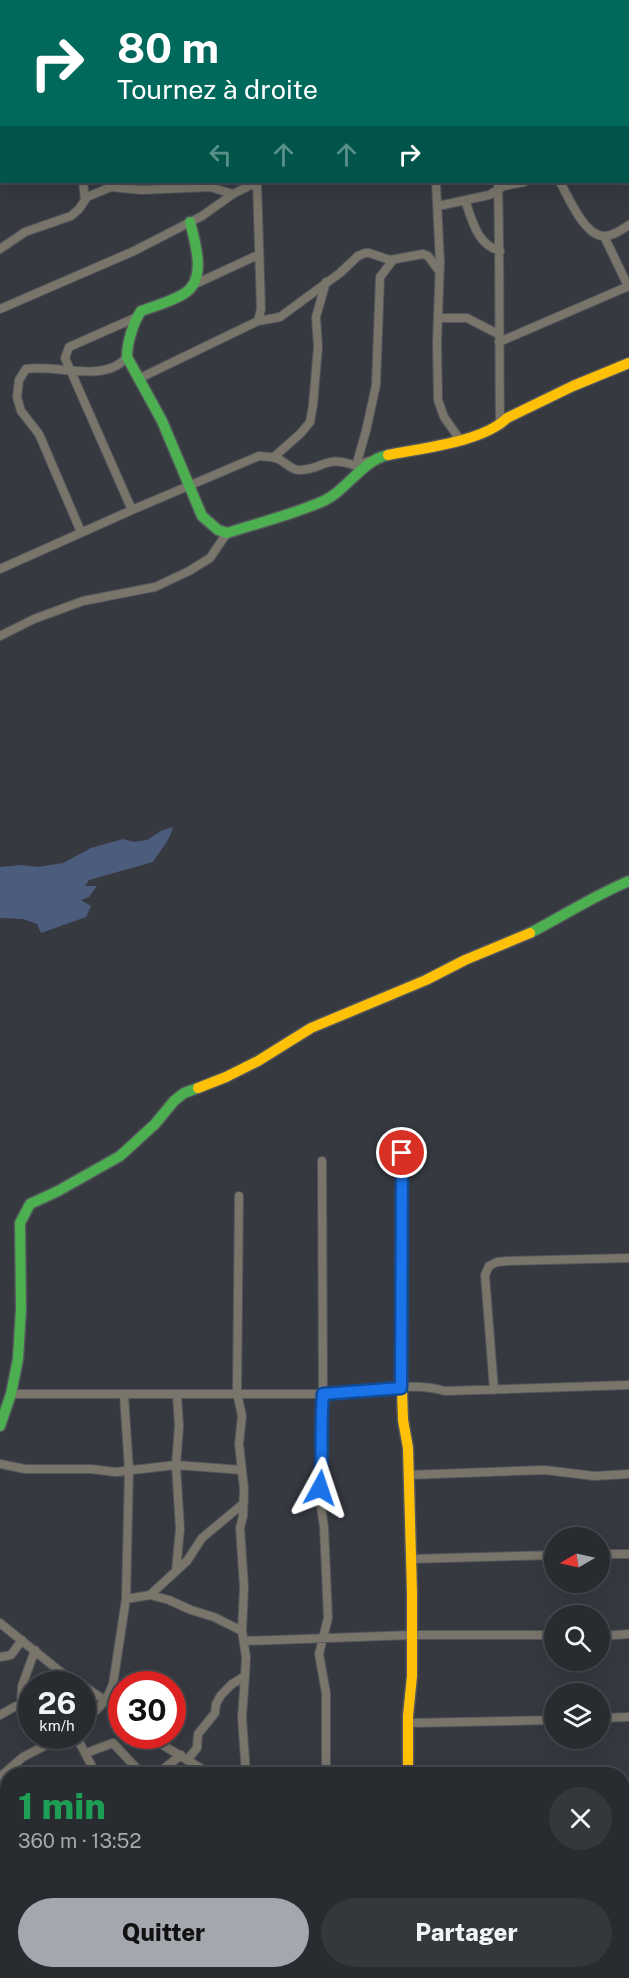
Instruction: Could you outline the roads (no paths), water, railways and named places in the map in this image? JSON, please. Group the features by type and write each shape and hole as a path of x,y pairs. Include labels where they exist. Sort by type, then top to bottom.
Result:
{"street":[{"path":"554,0 596,0"},
{"path":"82,183 85,200"},
{"path":"0,309 95,269 190,222 232,194 255,183"},
{"path":"257,183 261,309 258,321"},
{"path":"436,183 440,272 438,400 444,417 461,441"},
{"path":"438,206 489,195 498,186 517,183"},
{"path":"563,183 587,228 597,235 612,235 629,225"},
{"path":"498,186 500,426"},
{"path":"0,249 25,232 70,216 92,194 114,187 141,190 210,187 232,194"},
{"path":"465,200 479,235 489,247 500,251"},
{"path":"190,222 196,247 196,270 193,285 190,291 141,311 137,317 127,357 162,421 202,516 218,530 227,533 322,502 342,489 377,457"},
{"path":"499,338 628,286 604,236"},
{"path":"140,378 258,321 280,317 365,253 393,260 423,254 428,256 440,272"},
{"path":"193,285 258,255"},
{"path":"356,466 376,385 380,277 393,260"},
{"path":"274,457 310,422 318,347 316,317 326,282"},
{"path":"132,510 65,358 69,347 137,317"},
{"path":"438,318 467,318 499,338"},
{"path":"81,532 39,434 21,411 17,397 19,380 26,369 38,367 71,372 110,368 118,365 127,357"},
{"path":"0,569 246,460 259,456 274,457 296,470 333,461 356,466 377,457 461,441 500,426 507,418 521,411 629,363"},
{"path":"0,636 34,619 84,600 165,584 210,558 227,533"},
{"path":"0,1426 11,1394 18,1359 21,1309 20,1223 30,1204 120,1156 184,1093 226,1077 258,1061 311,1028 511,942 629,881"},
{"path":"402,1153 401,1388 408,1448 412,1635 408,1767"},
{"path":"322,1161 323,1452 320,1494 328,1617 327,1629 319,1654 326,1693 326,1767"},
{"path":"240,1196 237,1393 243,1416 239,1444 244,1503 240,1528 244,1587 242,1631 246,1657 242,1717 246,1767"},
{"path":"494,1390 485,1275 489,1266 507,1261 629,1258"},
{"path":"11,1394 323,1394 401,1388 435,1388 445,1391 629,1385"},
{"path":"96,1710 106,1700 113,1683 126,1599 129,1470 124,1395"},
{"path":"176,1571 180,1528 176,1465 179,1426 177,1395"},
{"path":"0,1464 25,1469 91,1469 115,1472 176,1465 242,1470"},
{"path":"408,1476 545,1470 594,1476 629,1474"},
{"path":"150,1595 187,1561 202,1538 244,1503"},
{"path":"610,1554 629,1554"},
{"path":"410,1559 544,1555"},
{"path":"126,1599 150,1595 169,1600 190,1610 214,1617 242,1631"},
{"path":"0,1623 60,1671"},
{"path":"610,1635 629,1634"},
{"path":"244,1641 412,1635 544,1635"},
{"path":"0,1658 11,1655 22,1640"},
{"path":"26,1671 34,1650"},
{"path":"169,1767 196,1750 198,1734 215,1713 216,1704 221,1695 245,1676"},
{"path":"96,1694 106,1700"},
{"path":"0,1715 18,1706"},
{"path":"610,1718 629,1717"},
{"path":"409,1723 544,1720"},
{"path":"86,1753 113,1743 135,1767"},
{"path":"14,1767 23,1757 39,1749"},
{"path":"84,1749 93,1767"},
{"path":"171,1749 200,1767"}],"water":[{"path":"173,827 153,862 89,880 85,886 97,886 89,897 81,900 91,906 86,917 41,933 37,924 23,919 0,918 0,867 21,865 38,867 63,863 91,848 123,839 134,842 147,840"}]}
